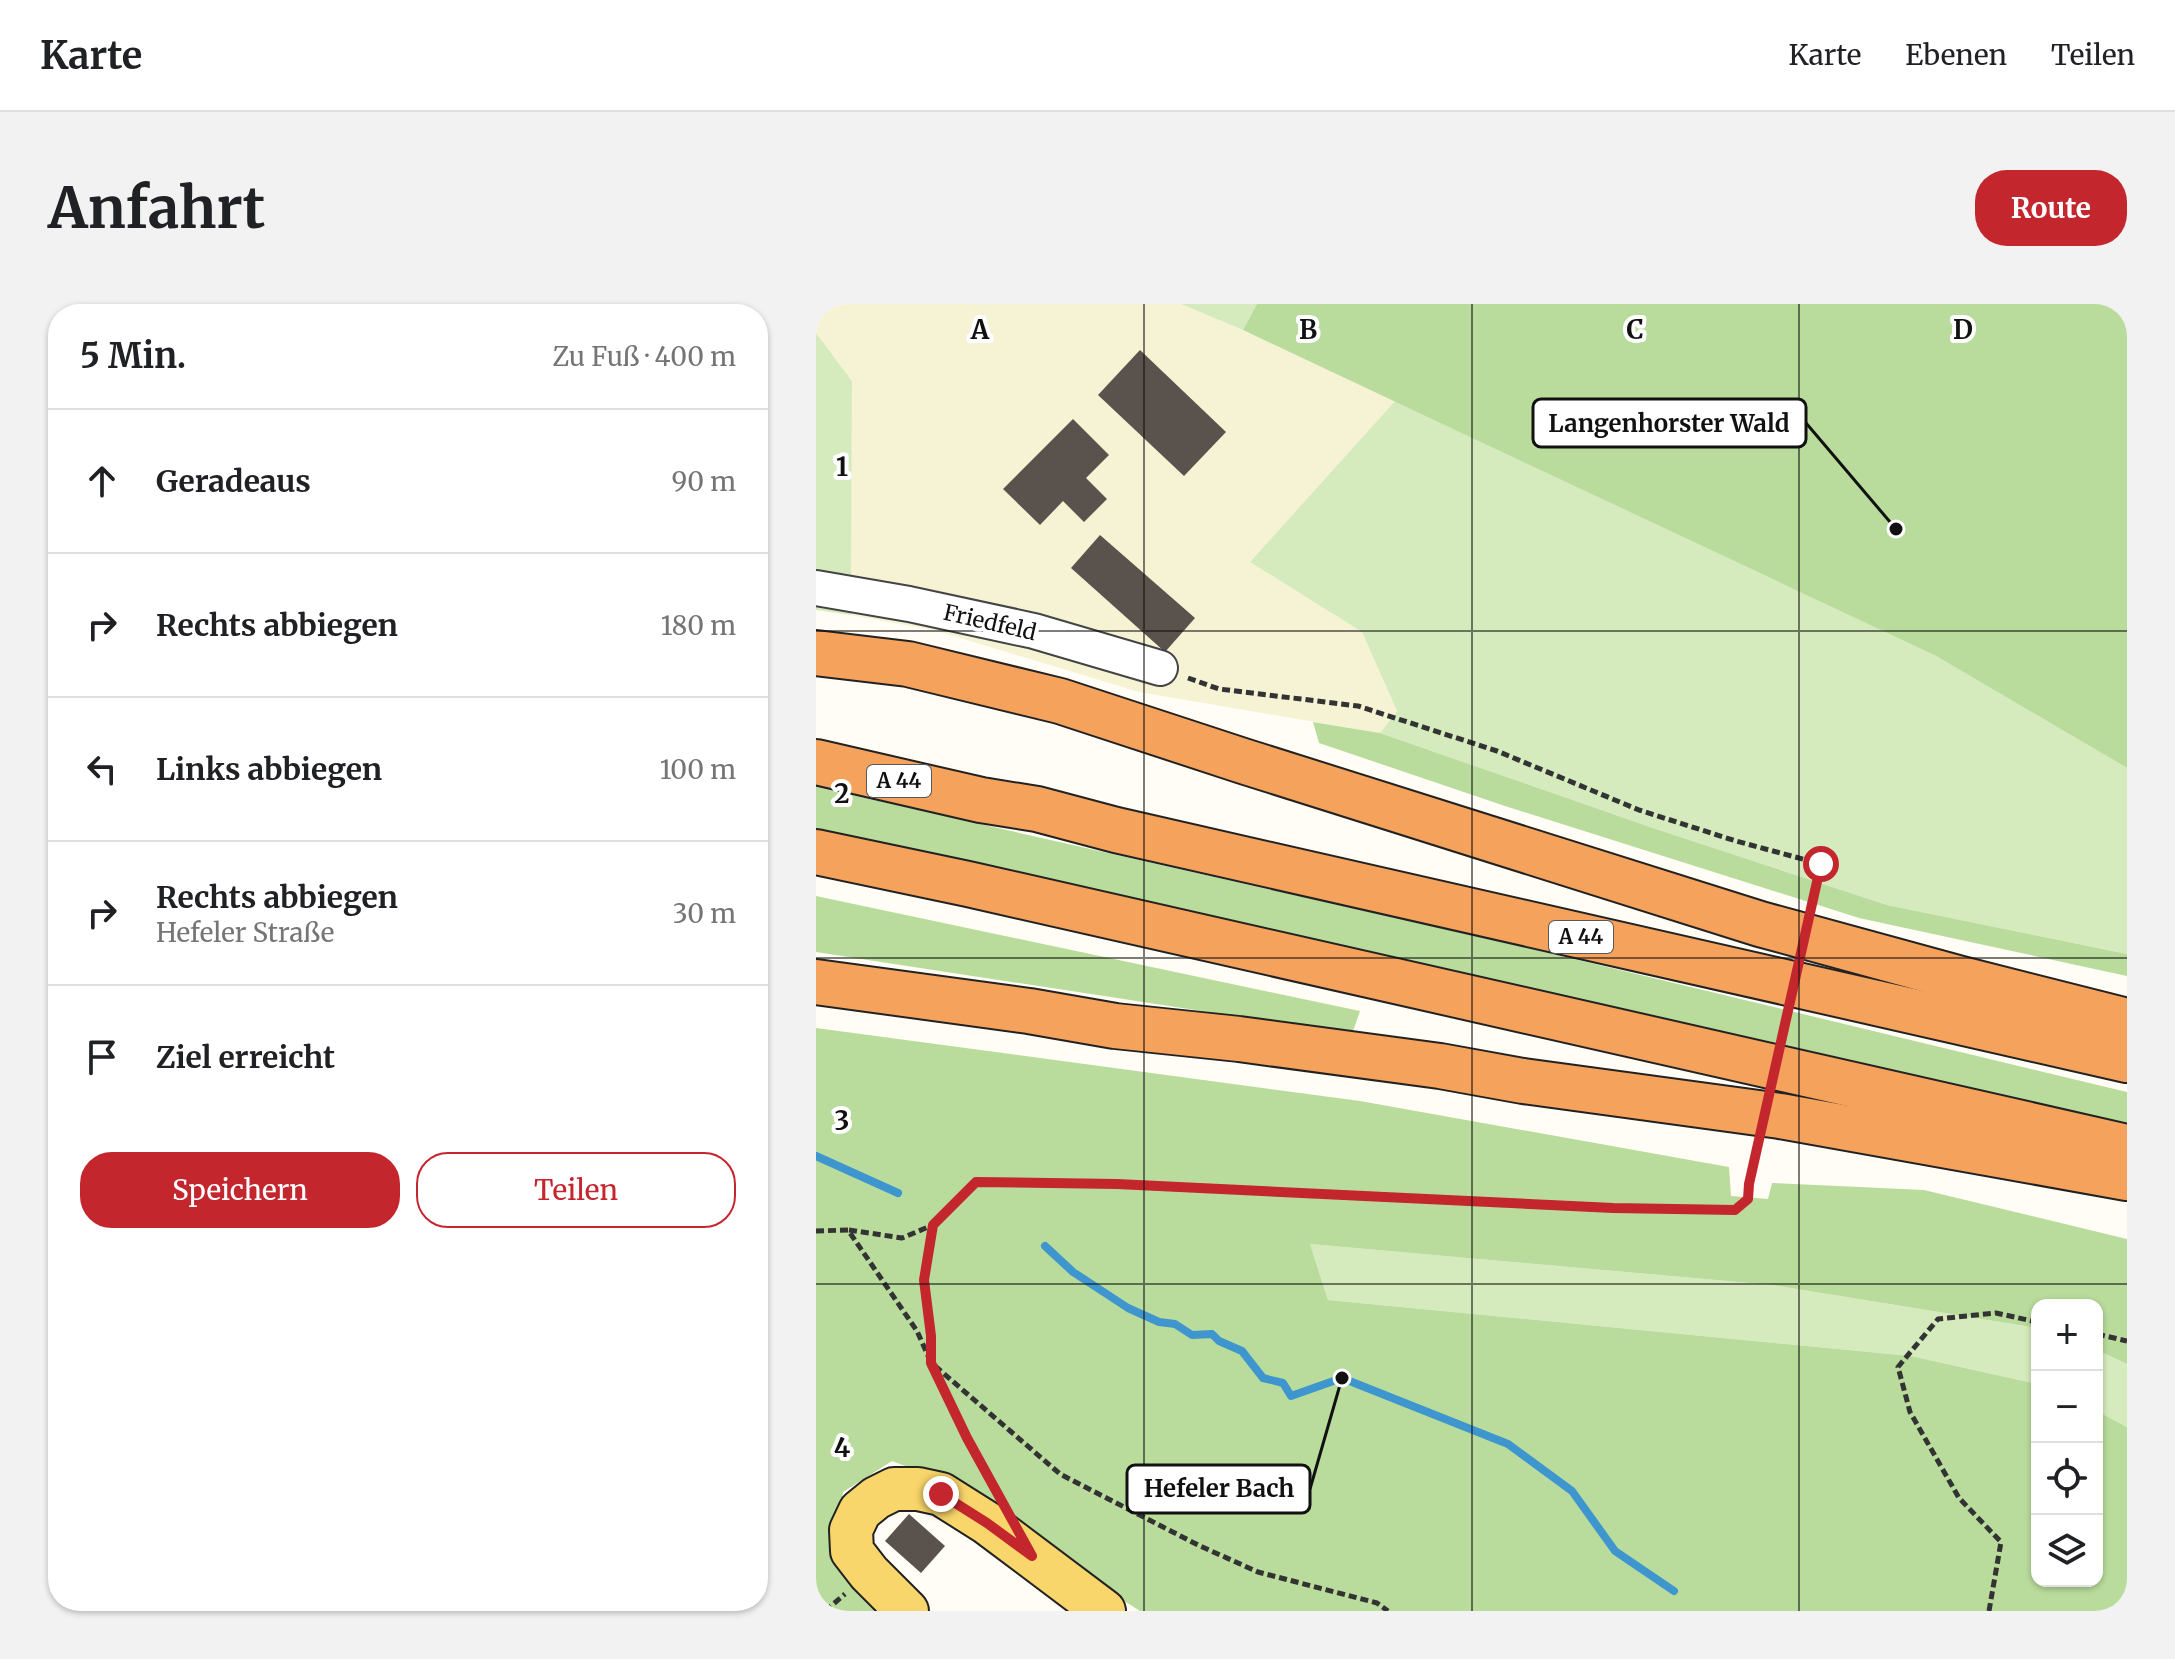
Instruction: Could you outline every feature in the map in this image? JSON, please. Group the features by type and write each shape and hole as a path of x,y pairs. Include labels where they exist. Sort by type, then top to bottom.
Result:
{"highway":[{"path":"816,653 908,664 1060,701 1745,919 2127,1021"},
{"name":"A 44","path":"816,762 981,800 1037,809 1116,830 2127,1060"},
{"path":"816,852 2127,1147"},
{"path":"816,982 1015,1008 1115,1026 1239,1039 1780,1116 2127,1178"}],"main road":[{"path":"907,1611 852,1551 851,1530 860,1511 894,1489 918,1489 941,1494 987,1523 1104,1611"}],"lane":[{"name":"Friedfeld","path":"816,588 1034,631 1160,668"}],"path":[{"path":"816,1231 848,1230 902,1238 933,1225 976,1182 1117,1184 1613,1208 1735,1210 1748,1199 1821,864 1639,810 1497,751 1358,706 1219,689 1160,668"},
{"path":"933,1225 924,1280 931,1363 1060,1474 1198,1545 1258,1572 1377,1603 1388,1611"},
{"path":"848,1230 917,1331 967,1438 996,1490"},
{"path":"1989,1611 2001,1542 1959,1498 1910,1412 1898,1367 1938,1319 1996,1313 2031,1321"},
{"path":"2103,1335 2127,1341"}],"shaded area":[{"path":"816,304 1181,304 1395,401 1250,562 1362,632 1397,711 1380,733 1139,692 937,631 851,615 852,381 816,333"}],"green space":[{"path":"1181,304 1257,304 1243,330"},
{"path":"1257,304 2127,304 2127,768 1936,656 1243,330"},
{"path":"816,333 852,381 851,615 816,610"},
{"path":"1395,401 1936,656 2127,768 2127,954 1887,905 1380,733 1397,711 1362,632 1250,562"},
{"path":"1313,722 1380,733 1887,905 2127,954 2127,976 1859,918 1505,806 1319,743"},
{"path":"816,787 1520,946 2127,1092 2127,1128 816,829"},
{"path":"816,896 1360,1011 1352,1034 816,952"},
{"path":"816,1028 1360,1101 1729,1167 1731,1196 1768,1199 1772,1183 1924,1190 2127,1239 2127,1364 2103,1353 2103,1299 2031,1299 2031,1327 1772,1285 1310,1244 1328,1300 1911,1356 2031,1383 2031,1587 2103,1587 2103,1414 2127,1427 2127,1611 1140,1611 924,1473 892,1461 843,1492 834,1550 883,1611 816,1611"},
{"path":"1310,1244 1772,1285 2031,1327 2031,1383 1911,1356 1328,1300"},
{"path":"2103,1353 2127,1364 2127,1427 2103,1414"}],"building":[{"path":"1140,350 1226,432 1184,476 1098,395"},
{"path":"1073,419 1109,455 1086,478 1107,499 1084,522 1063,501 1040,525 1003,489"},
{"path":"1100,535 1195,618 1165,652 1071,568"},
{"path":"909,1514 945,1546 921,1573 885,1541"}],"waterway":[{"path":"816,1156 898,1193"},
{"path":"1045,1246 1073,1272 1128,1308 1159,1322 1175,1324 1192,1335 1212,1334 1219,1341 1242,1351 1263,1378 1283,1383 1291,1396 1342,1378 1508,1444 1572,1491 1615,1551 1674,1591"}],"place":[{"name":"Langenhorster Wald","path":"1896,529"},
{"name":"Hefeler Bach","path":"1342,1378"}],"route":[{"path":"941,1494 1032,1556 967,1438 931,1363 924,1280 933,1225 976,1182 1117,1184 1613,1208 1735,1210 1748,1199 1821,864"}]}
